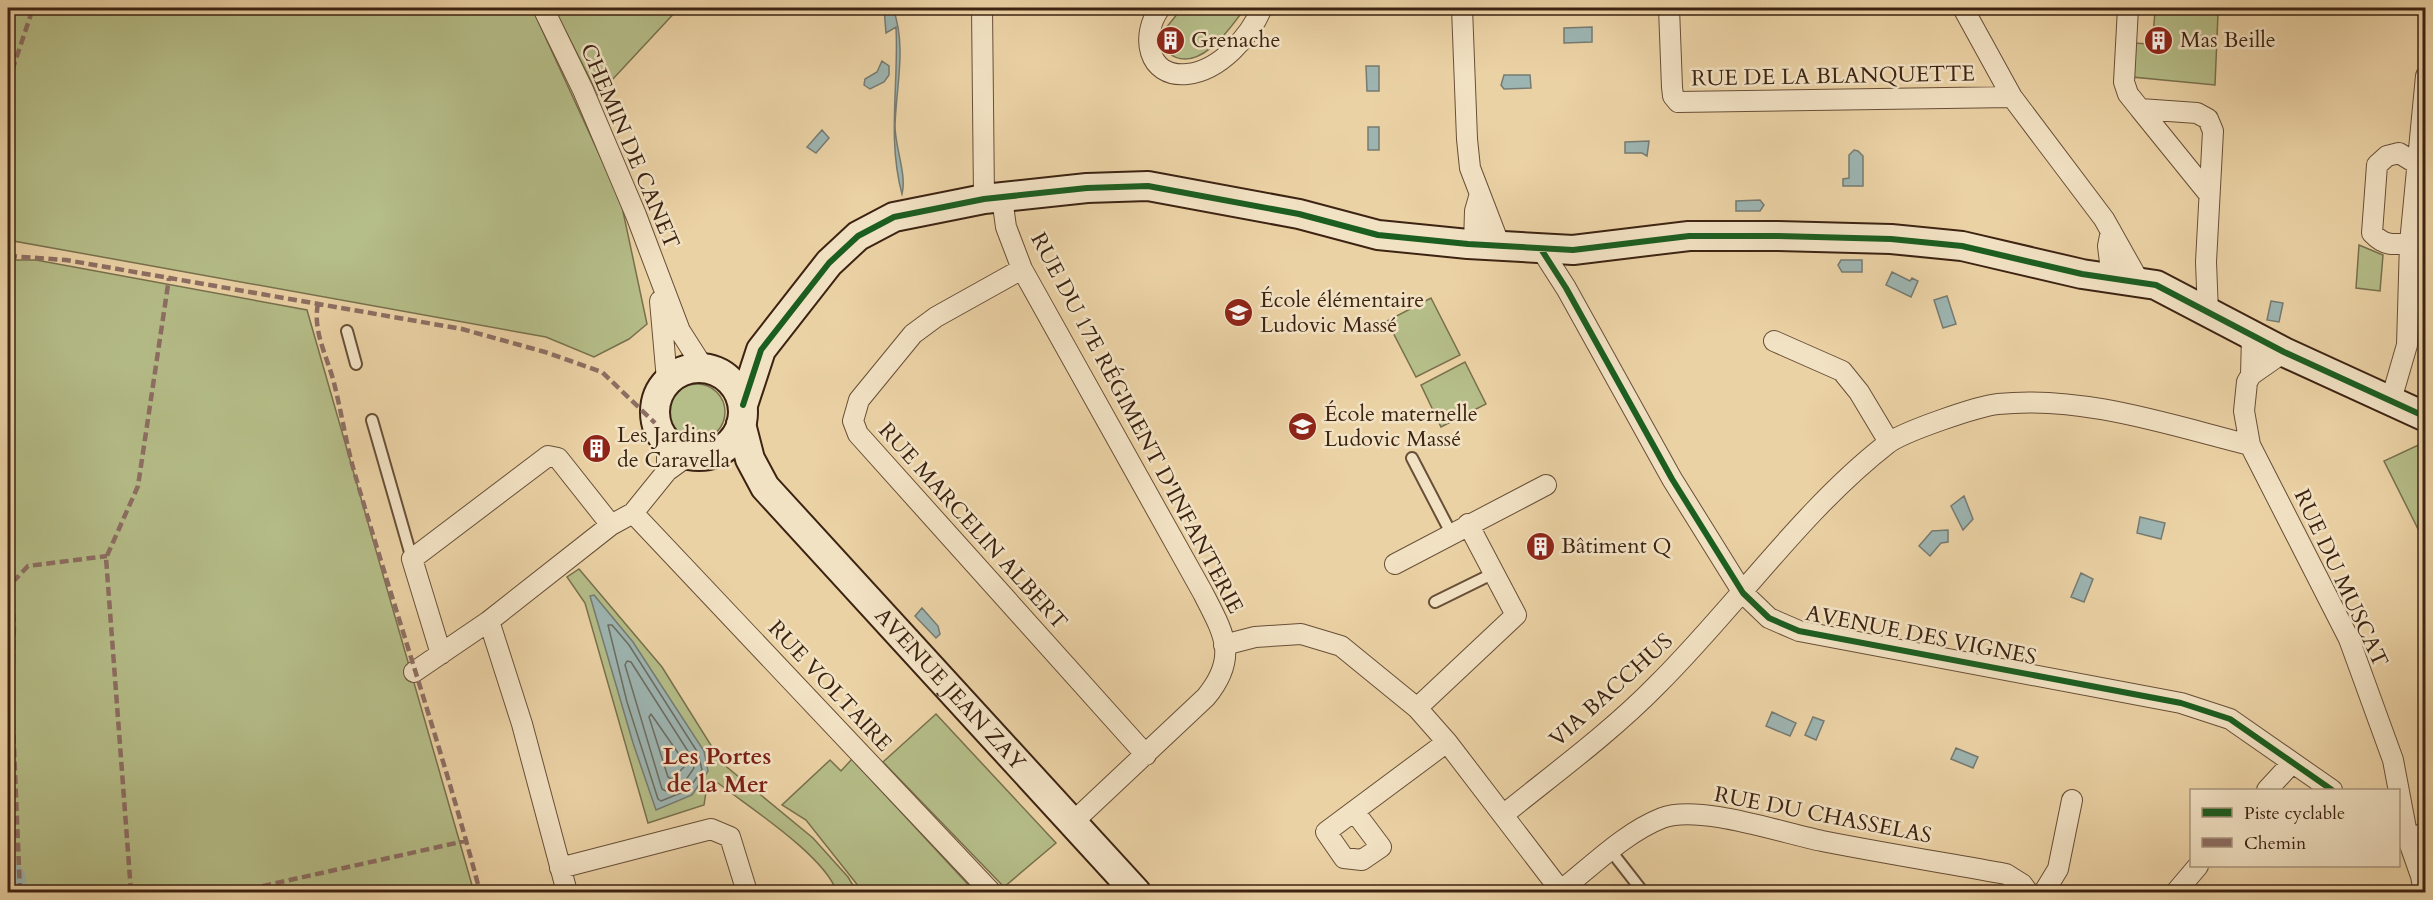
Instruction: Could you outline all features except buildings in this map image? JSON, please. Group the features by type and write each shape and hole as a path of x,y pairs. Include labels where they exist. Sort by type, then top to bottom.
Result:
{"street":[{"name":"CHEMIN DE CANET","path":"543,8 583,90 680,331 709,369"},
{"name":"RUE DU 17E RÉGIMENT D'INFANTERIE","path":"982,8 993,198 1022,269 1221,627 1226,663 1220,680 1206,697 1072,823"},
{"path":"1160,8 1152,19 1147,39 1151,54 1160,66 1186,75 1214,64 1230,52 1249,31 1262,8"},
{"path":"1462,8 1467,139 1477,204 1474,244"},
{"name":"RUE DE LA BLANQUETTE","path":"1669,8 1672,87 1673,96 1678,102 2012,98"},
{"path":"1963,8 2012,98 2110,239 2126,281"},
{"path":"2128,8 2124,82 2128,93 2208,194"},
{"path":"2409,408 2401,366 2407,345 2410,243 2426,75"},
{"path":"2140,109 2197,113 2208,119 2213,131 2206,262 2208,314"},
{"path":"2410,243 2393,245 2380,242 2372,232 2377,165 2387,156 2399,153 2417,164"},
{"path":"414,672 489,621 611,525 633,513 682,457 727,446 742,415 761,350 829,262 858,236 894,217 993,198 1087,188 1148,186 1299,213 1378,235 1541,249 1572,249 1689,236 1891,239 1962,246 2082,274 2156,285 2284,352 2409,408"},
{"path":"1474,244 1490,214 1477,204"},
{"path":"2082,274 2110,239"},
{"path":"2110,239 2126,281"},
{"name":"AVENUE DES VIGNES","path":"1541,249 1566,288 1672,479 1743,593 1769,618 1799,631 2181,703 2230,719 2291,764 2330,789"},
{"path":"1566,288 1572,249"},
{"path":"2183,300 2206,262"},
{"name":"RUE MARCELIN ALBERT","path":"1022,269 936,317 913,334 859,400 853,421 858,434 1146,755"},
{"name":"CHEMIN DE CANET","path":"657,272 666,344 667,380"},
{"name":"RUE DU MUSCAT","path":"2252,336 2251,375 2247,382 2244,411 2250,445 2349,639 2393,760 2400,789"},
{"path":"1774,341 1842,371 1859,392 1889,442"},
{"path":"682,457 655,423 654,408 658,393 667,380 690,368 709,369 733,365 761,350"},
{"path":"2251,375 2284,352"},
{"path":"2363,387 2383,379 2401,366"},
{"path":"709,369 728,378 738,390 742,415"},
{"path":"1743,593 1830,495 1889,442 1997,404 2059,404 2131,415 2250,445"},
{"name":"AVENUE JEAN ZAY","path":"742,415 750,459 765,487 1136,892"},
{"path":"441,654 412,559 548,456 558,458 611,525"},
{"name":"AVENUE JEAN ZAY","path":"682,457 735,469 765,487"},
{"path":"1395,564 1546,485"},
{"name":"RUE VOLTAIRE","path":"633,513 991,892"},
{"path":"1417,708 1516,615 1494,573 1460,529"},
{"name":"VIA BACCHUS","path":"1503,815 1588,747 1656,687 1743,593"},
{"path":"489,621 522,724 567,892"},
{"path":"1224,645 1254,637 1301,634 1318,637 1341,646 1417,708 1447,742 1560,892 1611,851"},
{"path":"1354,811 1447,742"},
{"path":"2268,789 2291,764"},
{"name":"RUE DU MUSCAT","path":"2400,789 2411,835"},
{"path":"2044,892 2058,869 2072,800"},
{"name":"RUE DU CHASSELAS","path":"1611,851 1643,828 1664,818 1681,814 1711,816 1821,841 2006,874 2022,884 2028,892"},
{"path":"560,868 711,829 730,837 747,892"},
{"path":"2411,835 2426,850"},
{"path":"2411,835 2424,892"},
{"path":"2176,892 2197,867"}],"lane":[{"path":"347,331 356,364"},
{"path":"372,420 412,559"},
{"path":"1412,458 1460,529"},
{"path":"1435,603 1494,573"},
{"path":"1611,851 1643,892"}],"green space":[{"path":"8,8 532,8 621,202 647,324 629,339 594,357 546,337 8,240"},
{"path":"554,8 679,8 598,95"},
{"path":"1182,8 1245,8 1222,38 1201,55 1190,59 1178,58 1167,52 1175,37 1170,34 1167,38 1162,33"},
{"path":"2155,12 2218,14 2215,85 2132,77 2134,43 2165,45 2165,35 2153,34"},
{"path":"2359,245 2383,255 2380,291 2356,288"},
{"path":"8,260 36,260 307,310 474,892 8,892"},
{"path":"1431,298 1460,355 1416,377 1387,321"},
{"path":"1465,362 1486,404 1441,427 1421,385"},
{"path":"691,384 703,384 713,388 721,396 725,412 721,428 713,436 703,440 691,440 681,436 673,428 669,418 669,406 673,396 681,388"},
{"path":"2425,442 2425,543 2384,461"},
{"path":"579,569 662,667 722,763 813,838 848,877 857,892 837,892 829,878 802,848 718,783 706,792 704,805 648,823 585,603 567,577"},
{"path":"936,714 1056,843 1004,887 883,762"},
{"path":"852,759 975,892 863,892 806,820 782,805 830,760 841,771"}],"water":[{"path":"884,8 893,8 899,37 900,67 895,126 903,178 902,194 894,132 896,27 886,33"},
{"path":"1592,27 1592,42 1564,43 1564,28"},
{"path":"882,61 889,66 889,75 884,82 870,89 864,85 865,79 877,72"},
{"path":"1366,66 1379,66 1379,91 1367,91"},
{"path":"1504,75 1530,75 1531,88 1504,89 1501,85"},
{"path":"1368,127 1379,127 1379,150 1368,150"},
{"path":"822,130 829,138 816,153 807,147"},
{"path":"1649,141 1647,156 1642,153 1625,153 1625,142"},
{"path":"1854,150 1863,156 1863,186 1843,186 1843,179 1849,178 1849,155"},
{"path":"1760,200 1764,205 1760,211 1736,211 1736,201"},
{"path":"1841,260 1862,260 1862,272 1842,272 1838,265"},
{"path":"1892,272 1910,281 1912,278 1918,281 1911,297 1886,285"},
{"path":"1947,296 1956,324 1943,328 1934,300"},
{"path":"2271,301 2283,303 2279,322 2267,320"},
{"path":"1964,496 1973,519 1963,530 1951,506"},
{"path":"2140,517 2165,523 2161,539 2137,533"},
{"path":"1948,530 1948,542 1941,543 1930,556 1919,546 1932,531"},
{"path":"2081,573 2093,579 2084,602 2071,597"},
{"path":"594,595 633,642 704,751 708,771 692,795 656,810 633,743 590,596"},
{"path":"922,608 938,626 940,634 936,638 915,616"},
{"path":"1772,712 1796,723 1790,736 1766,726"},
{"path":"1813,717 1824,721 1816,740 1805,735"},
{"path":"1956,748 1978,757 1973,768 1951,759"}],"waterway":[{"path":"8,880 8,892"}],"marked path":[{"path":"8,83 33,8"},
{"path":"8,256 66,260 462,329 545,352 602,372 655,423"},
{"path":"131,892 106,558 138,486 169,278"},
{"path":"318,304 319,335 335,387 354,471 480,892"},
{"path":"20,892 12,699 14,625 12,583 28,566 107,556"},
{"path":"236,892 465,841"},
{"path":"119,892 129,884"}],"cycle path":[{"path":"743,405 761,350 829,263 858,236 894,217 984,199 1087,188 1148,186 1299,214 1378,235 1468,244 1573,250 1689,236 1778,236 1891,239 1962,246 2082,274 2156,285 2284,352 2426,417"},
{"path":"1541,249 1566,288 1672,479 1743,593 1769,618 1799,631 2181,703 2230,719 2331,789"}],"place":[{"name":"Grenache","path":"1170,40"},
{"name":"Mas Beille","path":"2159,40"},
{"name":"École élémentaire Ludovic Massé","path":"1239,313"},
{"name":"École maternelle Ludovic Massé","path":"1303,427"},
{"name":"Les Jardins de Caravella","path":"596,448"},
{"name":"Bâtiment Q","path":"1540,546"}],"district":[{"name":"Les Portes de la Mer","path":"717,770"}]}
